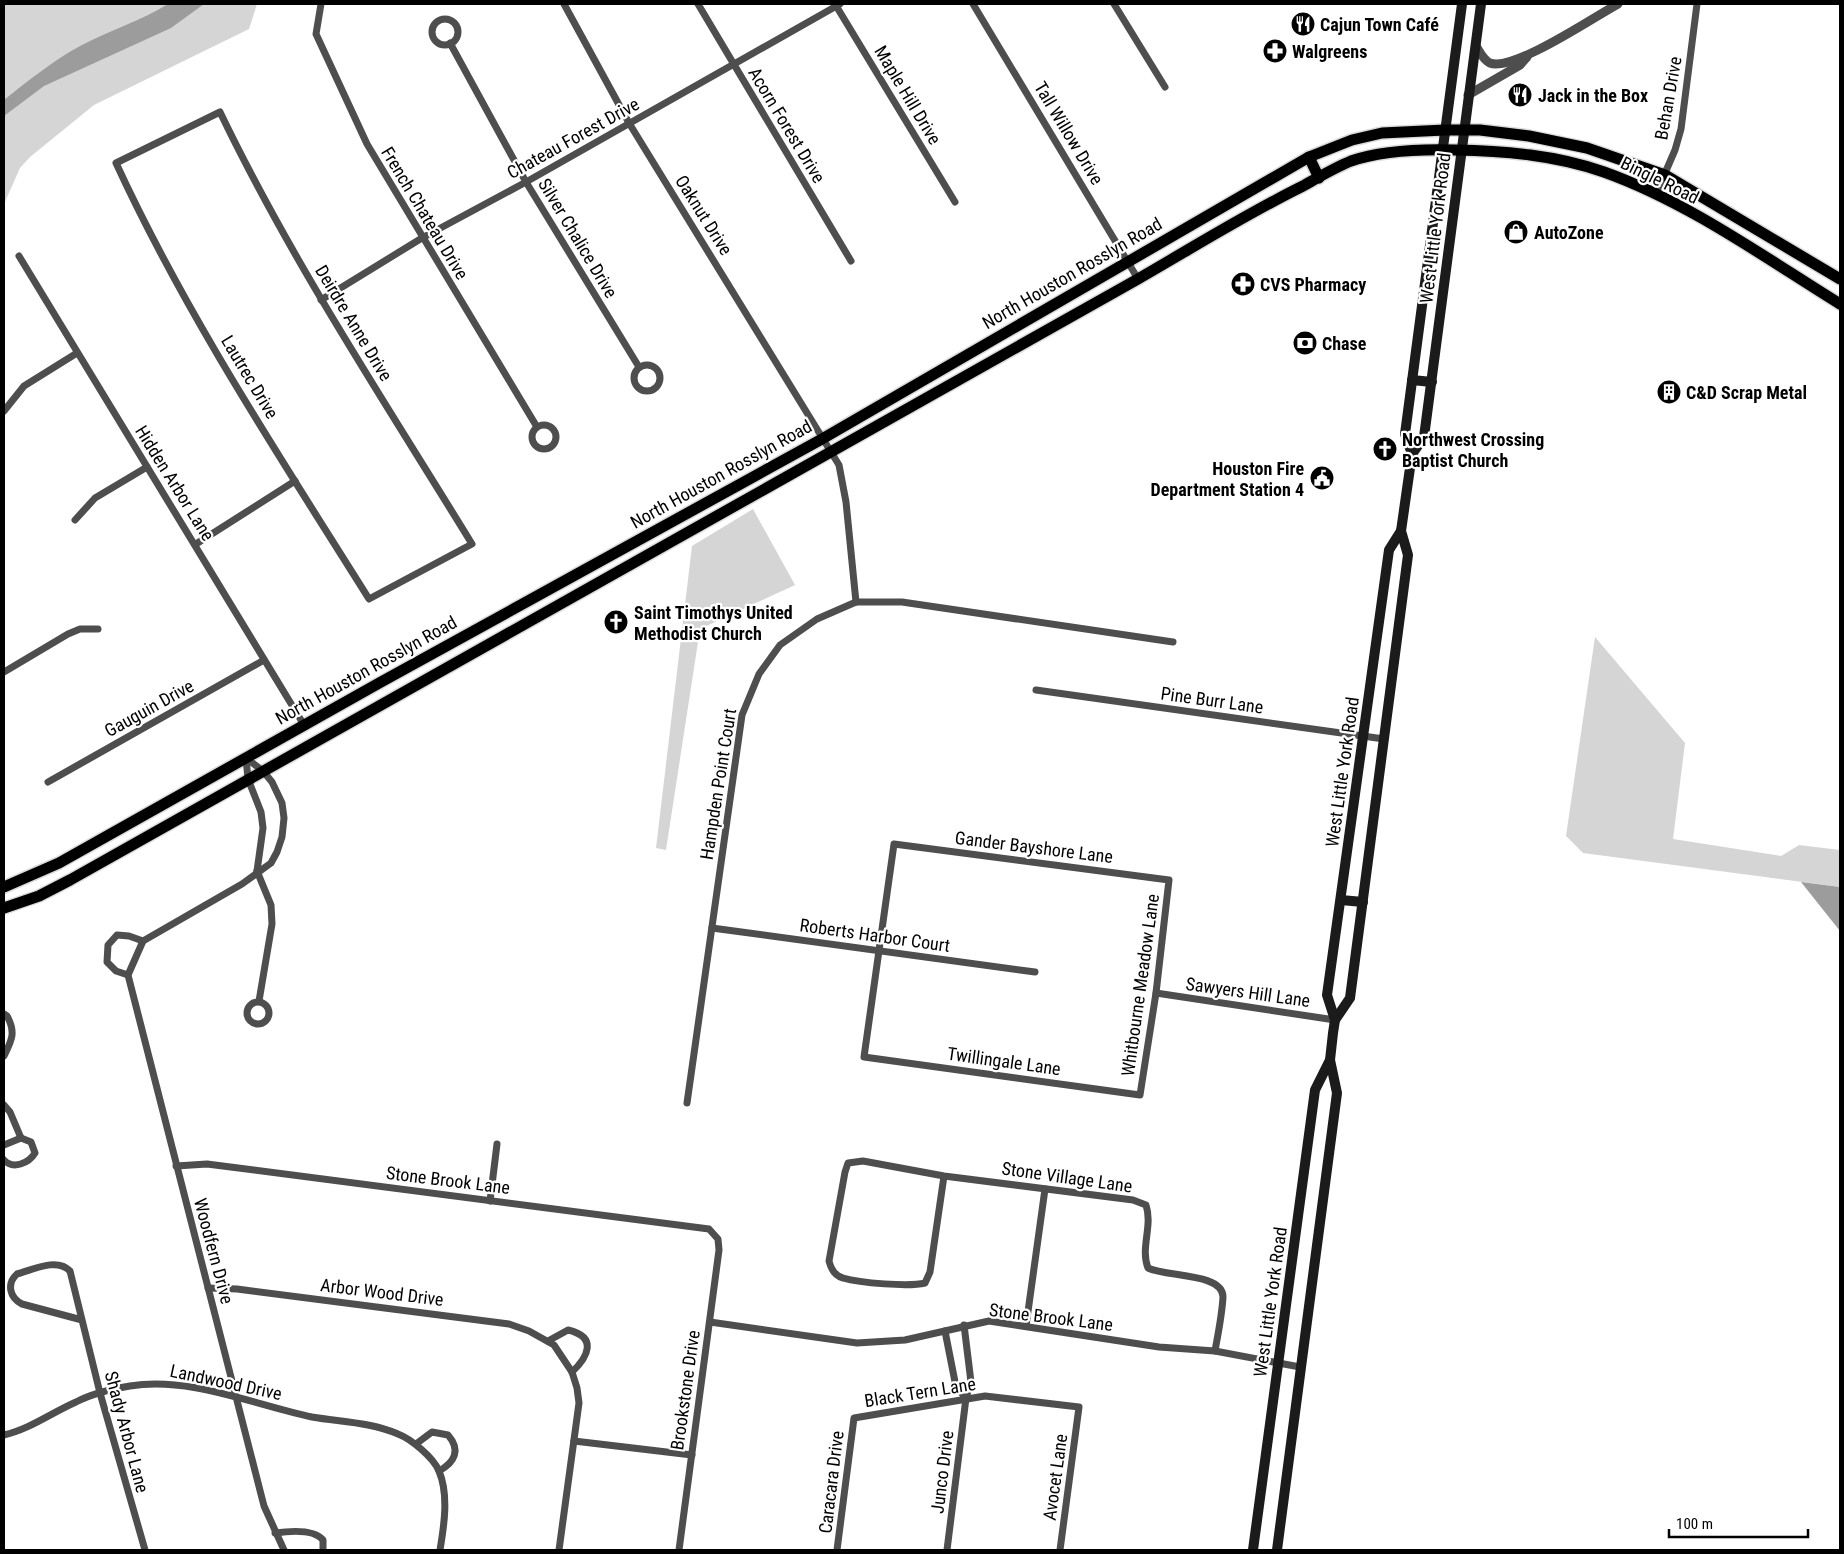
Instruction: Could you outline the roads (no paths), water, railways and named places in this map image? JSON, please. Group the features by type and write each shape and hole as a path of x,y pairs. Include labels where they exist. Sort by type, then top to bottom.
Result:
{"main road":[{"name":"West Little York Road","path":"1412,454 1405,434 1462,4"},
{"name":"West Little York Road","path":"1335,1020 1350,998 1408,555 1401,531 1412,454 1424,437 1481,4"},
{"name":"North Houston Rosslyn Road","path":"4,887 59,864 381,682 822,439 1308,157 1352,140 1382,133 1464,130"},
{"name":"Bingle Road","path":"1464,130 1529,136 1587,148 1665,176 1840,279"},
{"name":"North Houston Rosslyn Road","path":"4,908 39,896 109,858 1275,200 1353,161 1374,156 1444,150"},
{"name":"Bingle Road","path":"1444,150 1500,151 1541,157 1603,172 1656,194 1713,226 1840,304"},
{"path":"1308,157 1318,178"},
{"path":"989,342 997,357"},
{"path":"1412,380 1432,382"},
{"path":"674,520 680,535"},
{"name":"West Little York Road","path":"1277,1550 1337,1093 1330,1060 1335,1020 1327,996 1388,550 1401,531"},
{"path":"550,588 558,605"},
{"path":"498,617 502,637"},
{"path":"381,682 390,699"},
{"path":"98,841 109,858"},
{"path":"1341,900 1362,902"},
{"name":"West Little York Road","path":"1253,1550 1315,1090 1330,1060"}],"street":[{"name":"French Chateau Drive","path":"321,4 316,34 321,50 367,144 422,238 538,427"},
{"name":"Oaknut Drive","path":"564,4 629,123 839,465 846,502 856,602"},
{"name":"Acorn Forest Drive","path":"698,4 733,66 851,261"},
{"name":"Chateau Forest Drive","path":"321,300 422,238 733,66 837,4"},
{"name":"Maple Hill Drive","path":"837,4 955,202"},
{"name":"Tall Willow Drive","path":"973,4 1138,279"},
{"path":"1114,4 1165,87"},
{"path":"1476,46 1485,60 1491,63 1508,63 1527,56 1618,4"},
{"name":"Behan Drive","path":"1656,194 1665,176 1681,129 1697,4"},
{"name":"Silver Chalice Drive","path":"450,43 526,182 639,367"},
{"path":"1468,95 1520,65 1527,56"},
{"name":"Deirdre Anne Drive","path":"220,112 252,177 321,300 472,544"},
{"name":"Lautrec Drive","path":"220,112 116,163 143,222 180,289 295,481 369,599 472,544"},
{"name":"Hidden Arbor Lane","path":"20,256 304,725"},
{"path":"4,411 24,386 77,353"},
{"path":"75,520 95,498 147,467"},
{"path":"196,544 295,481"},
{"name":"Hampden Point Court","path":"687,1103 742,715 759,674 780,645 817,619 856,602 902,602 1173,642"},
{"path":"4,672 68,634 80,629 98,629"},
{"name":"Gauguin Drive","path":"48,782 264,660"},
{"name":"Pine Burr Lane","path":"1036,690 1384,739"},
{"path":"142,941 122,934 117,935 108,945 108,962 116,971 128,975 142,941 242,884 257,871 271,863 282,837 284,818 282,803 278,792 263,771 246,758"},
{"path":"246,758 248,779 261,812 263,828 257,871 271,905 272,924 259,1001"},
{"name":"Gander Bayshore Lane","path":"878,950 894,844 1169,880"},
{"name":"Whitbourne Meadow Lane","path":"1140,1094 1156,993 1169,880"},
{"name":"Roberts Harbor Court","path":"712,928 1035,972"},
{"name":"Twillingale Lane","path":"878,950 864,1056 1140,1094"},
{"name":"Woodfern Drive","path":"128,975 208,1288 234,1398 264,1506 284,1550"},
{"name":"Sawyers Hill Lane","path":"1156,993 1335,1020"},
{"path":"4,1014 14,1030 13,1037 4,1056"},
{"path":"4,1106 10,1112 21,1138"},
{"path":"4,1145 21,1138 31,1142 35,1153 32,1158 16,1166 10,1166 4,1160"},
{"path":"490,1201 498,1144"},
{"name":"Stone Village Lane","path":"944,1176 930,1272 926,1283 913,1286 842,1278 834,1272 829,1261 848,1163 863,1161 944,1176 1132,1200 1146,1205 1149,1216 1144,1258 1148,1268 1159,1273 1210,1280 1220,1286 1223,1295 1215,1352"},
{"name":"Stone Brook Lane","path":"176,1166 207,1164 696,1226 708,1229 714,1234"},
{"path":"1026,1326 1045,1189"},
{"name":"Brookstone Drive","path":"679,1550 719,1250 718,1239 714,1234"},
{"name":"Shady Arbor Lane","path":"82,1320 22,1304 14,1300 10,1289 12,1278 17,1274 55,1264 66,1267 70,1271 100,1393 145,1550"},
{"name":"Arbor Wood Drive","path":"208,1288 237,1289 509,1324 548,1341 562,1355 572,1372 579,1402 559,1550"},
{"name":"Stone Brook Lane","path":"710,1322 857,1342 905,1340 989,1321 1159,1347 1215,1352 1300,1367"},
{"name":"Junco Drive","path":"947,1550 966,1398 971,1382 964,1326"},
{"path":"548,1341 568,1330 584,1337 588,1344 587,1353 583,1362 572,1372"},
{"path":"945,1331 956,1387 966,1398"},
{"name":"Landwood Drive","path":"4,1435 22,1431 77,1401 100,1393 131,1386 163,1384 234,1398 313,1417 378,1426 399,1434 416,1444 439,1470"},
{"name":"Black Tern Lane","path":"854,1418 985,1396 1079,1407"},
{"name":"Avocet Lane","path":"1060,1550 1079,1407"},
{"name":"Caracara Drive","path":"837,1550 854,1418"},
{"path":"416,1444 432,1432 448,1435 454,1442 455,1457 450,1465 439,1470 444,1505 440,1550"},
{"path":"574,1441 692,1456"},
{"path":"275,1533 288,1531 314,1534 323,1540 323,1550"}],"place":[{"name":"Cajun Town Café","path":"1303,24"},
{"name":"Walgreens","path":"1275,51"},
{"name":"Jack in the Box","path":"1520,95"},
{"name":"AutoZone","path":"1516,232"},
{"name":"CVS Pharmacy","path":"1243,284"},
{"name":"Chase","path":"1305,343"},
{"name":"C&D Scrap Metal","path":"1669,392"},
{"name":"Northwest Crossing Baptist Church","path":"1385,449"},
{"name":"Houston Fire Department Station 4","path":"1322,478"},
{"name":"Saint Timothys United Methodist Church","path":"616,622"}]}
